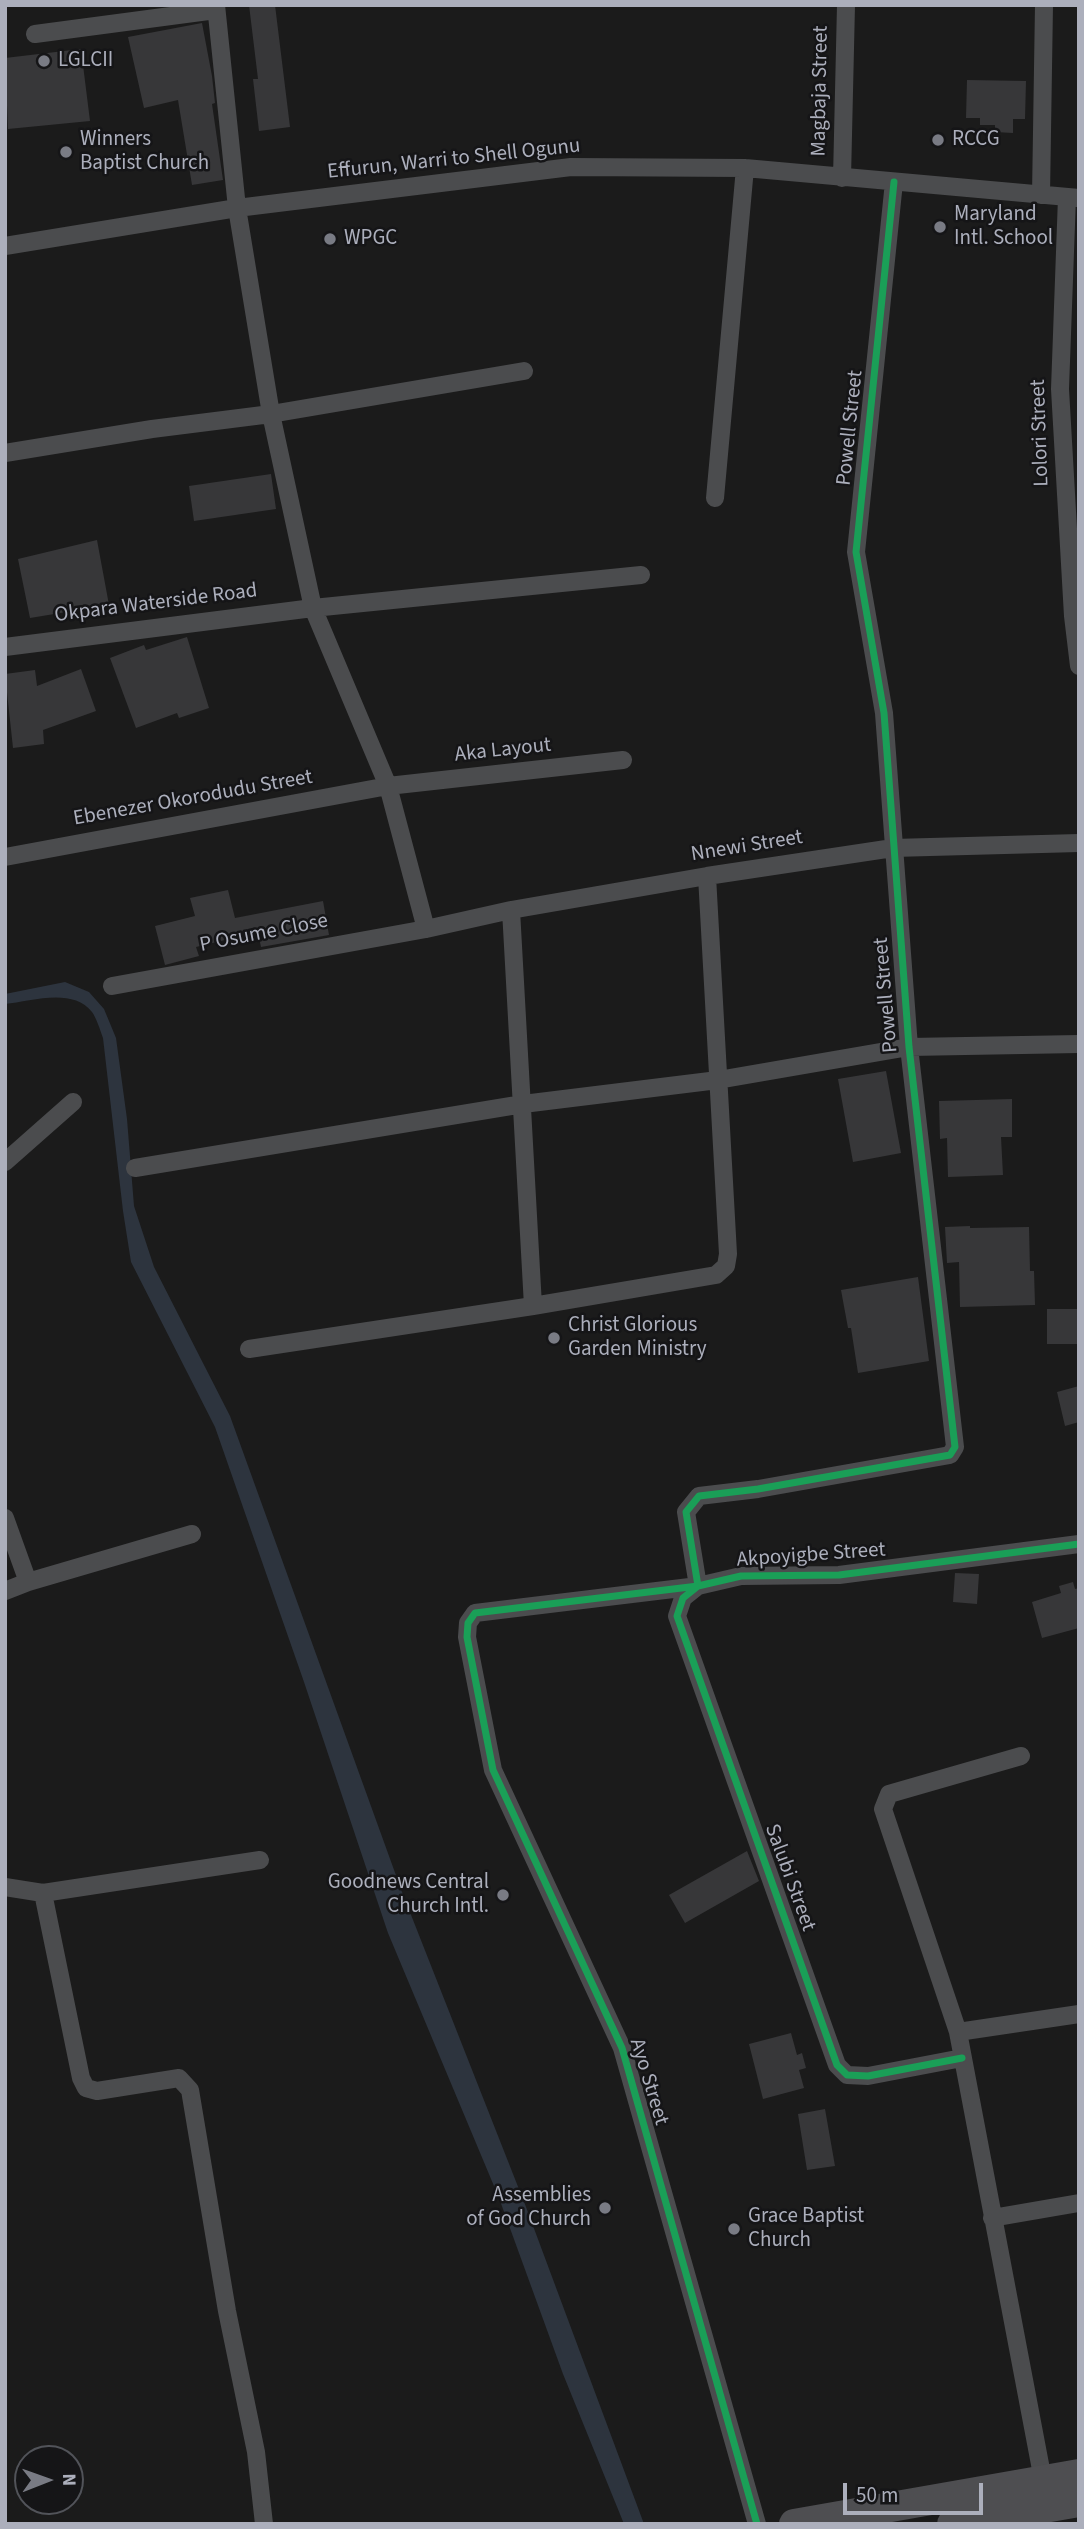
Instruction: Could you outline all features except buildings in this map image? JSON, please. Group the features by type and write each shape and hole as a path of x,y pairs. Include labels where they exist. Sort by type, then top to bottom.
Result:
{"highway":[{"path":"794,2524 1079,2474"},
{"path":"952,2524 1079,2502"}],"street":[{"name":"Magbaja Street","path":"842,178 846,5"},
{"path":"1041,195 1044,5"},
{"path":"35,34 216,8 237,208 271,414 313,608 388,786 426,929"},
{"name":"Effurun, Warri to Shell Ogunu","path":"5,246 237,208 571,167 745,168 1073,198"},
{"path":"715,498 745,168"},
{"name":"Powell Street","path":"698,1586 685,1512 699,1496 758,1489 950,1455 956,1447 909,1047 884,713 856,552 894,182"},
{"name":"Lolori Street","path":"1073,198 1060,389 1073,616 1079,666"},
{"path":"5,453 152,429 271,414 524,371"},
{"name":"Okpara Waterside Road","path":"5,647 313,608 641,575"},
{"name":"Aka Layout","path":"388,786 623,760"},
{"name":"Ebenezer Okorodudu Street","path":"5,857 388,786"},
{"name":"Nnewi Street","path":"426,929 511,910 707,876 894,848 1079,843"},
{"path":"248,1349 534,1306 716,1275 726,1266 728,1254 707,876"},
{"path":"511,910 534,1306"},
{"name":"P Osume Close","path":"112,986 426,929"},
{"path":"135,1168 523,1104 718,1080 909,1047 1079,1044"},
{"path":"5,1161 73,1102"},
{"path":"5,1518 28,1582"},
{"path":"5,1591 191,1534"},
{"name":"Akpoyigbe Street","path":"468,1623 475,1612 698,1586 741,1576 839,1575 1079,1544"},
{"name":"Salubi Street","path":"698,1586 683,1598 677,1616 837,2064 847,2075 868,2076 962,2058"},
{"name":"Ayo Street","path":"468,1623 467,1637 494,1770 622,2048 757,2524"},
{"path":"1021,1756 890,1794 884,1801 883,1809 958,2032 1043,2480"},
{"path":"5,1887 43,1893 260,1860"},
{"path":"43,1893 81,2078 86,2088 97,2091 179,2078 190,2090 228,2311 256,2452 264,2524"},
{"path":"958,2032 1079,2014"},
{"path":"992,2218 1079,2203"}],"shaded area":[{"path":"65,982 89,992 104,1009 116,1038 127,1119 134,1206 154,1267 230,1416 402,1892 526,2207 644,2524 624,2524 563,2374 499,2198 388,1933 215,1427 131,1262 103,1038 97,1021 84,1004 74,1000 51,998 5,1004 5,994"}],"cycle path":[{"path":"894,182 856,552 884,713 909,1047 955,1447 950,1455 758,1489 699,1496 686,1512 698,1586 683,1598 677,1616 837,2065 847,2075 868,2076 962,2058"},
{"path":"757,2524 622,2048 493,1770 467,1637 468,1623 475,1613 698,1586 741,1576 839,1575 1079,1544"}],"place":[{"name":"LGLCII","path":"44,61"},
{"name":"RCCG","path":"938,140"},
{"name":"Winners Baptist Church","path":"66,152"},
{"name":"Maryland Intl. School","path":"940,227"},
{"name":"WPGC","path":"330,239"},
{"name":"Christ Glorious Garden Ministry","path":"554,1338"},
{"name":"Goodnews Central Church Intl.","path":"503,1895"},
{"name":"Assemblies of God Church","path":"605,2208"},
{"name":"Grace Baptist Church","path":"734,2229"}]}
